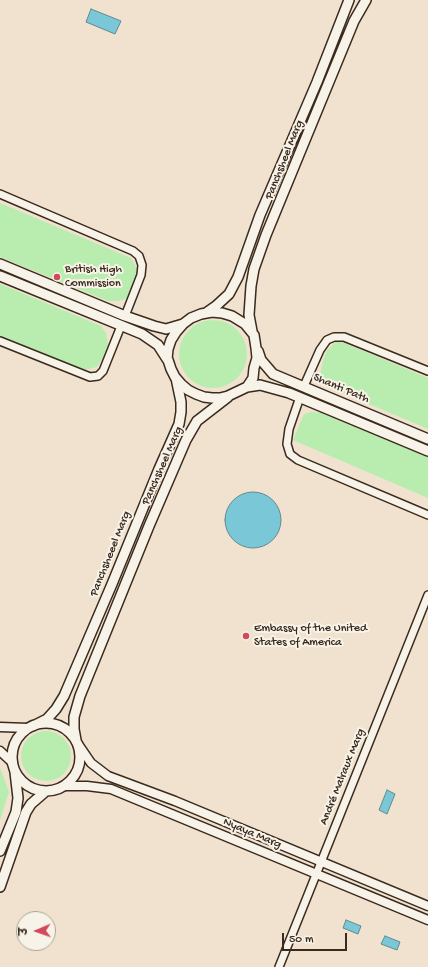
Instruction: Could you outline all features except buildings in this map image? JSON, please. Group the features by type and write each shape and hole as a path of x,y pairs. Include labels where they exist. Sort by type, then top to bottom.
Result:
{"main road":[{"name":"Panchsheel Marg","path":"206,314 228,294 238,277 260,215 317,82 349,0"},
{"name":"Panchsheel Marg","path":"254,335 248,315 254,269 266,235 354,21 366,0"},
{"path":"0,264 125,316 154,326 166,329 183,324"},
{"path":"0,276 142,334 158,345 167,359 175,377 181,384 188,390 204,397 220,398 247,387 253,378 257,358 254,335 245,324 232,316 212,312 201,314 191,318 176,332 171,340 167,359"},
{"name":"Shanti Path","path":"256,348 261,360 273,374 428,439"},
{"name":"Panchsheeel Marg","path":"30,727 47,720 64,696 179,424 181,402 175,377"},
{"name":"Shanti Path","path":"247,387 260,385 278,389 428,451"},
{"name":"Panchsheel Marg","path":"77,742 74,729 74,717 80,696 149,526 186,440 198,421 230,395"},
{"path":"0,851 16,812 18,798 14,766 13,753 15,743 30,727 42,723 52,723 62,726 70,732 77,742 80,756 79,768 73,778 64,786 55,790 46,791 33,788 22,780 14,766"},
{"path":"0,887 26,812 31,804 46,791"}],"street":[{"path":"0,194 133,251 139,256 142,265 141,275 125,316"},
{"path":"0,341 90,377 98,376 103,371 121,326"},
{"path":"304,386 326,340 334,337 344,337 428,371"},
{"path":"300,397 289,429 287,444 290,454 298,460 428,515"},
{"name":"André Malraux Marg","path":"279,967 428,595"},
{"path":"0,727 30,727"},
{"name":"Nyaya Marg","path":"77,742 91,763 108,776 175,801 428,906"},
{"path":"0,751 14,766"},
{"name":"Nyaya Marg","path":"64,786 87,786 111,789 428,920"}],"green space":[{"path":"0,203 131,258 138,276 133,289 126,299 108,301 0,257"},
{"path":"0,284 101,326 106,333 108,344 97,367 78,369 0,337"},
{"path":"213,320 226,323 237,330 244,341 247,354 244,367 237,378 226,385 213,388 200,385 189,378 182,367 179,354 182,341 189,330 200,323"},
{"path":"337,340 428,378 428,429 324,384 320,377 322,365 326,352"},
{"path":"312,412 321,413 428,457 428,498 293,440 304,414"},
{"path":"46,731 60,735 67,742 71,756 67,770 60,777 46,781 32,777 25,770 21,756 25,742 32,735"},
{"path":"0,768 9,792 0,820"}],"water":[{"path":"91,9 121,21 115,34 86,22"},
{"path":"253,492 264,494 273,500 279,509 281,520 279,531 273,540 264,546 253,548 242,546 233,540 227,531 225,520 227,509 233,500 242,494"},
{"path":"387,790 395,794 387,814 379,810"},
{"path":"346,920 361,926 358,934 343,928"},
{"path":"385,936 400,942 397,950 381,944"}],"place":[{"name":"British High Commission","path":"57,277"},
{"name":"Embassy of the United States of America","path":"246,636"}]}
